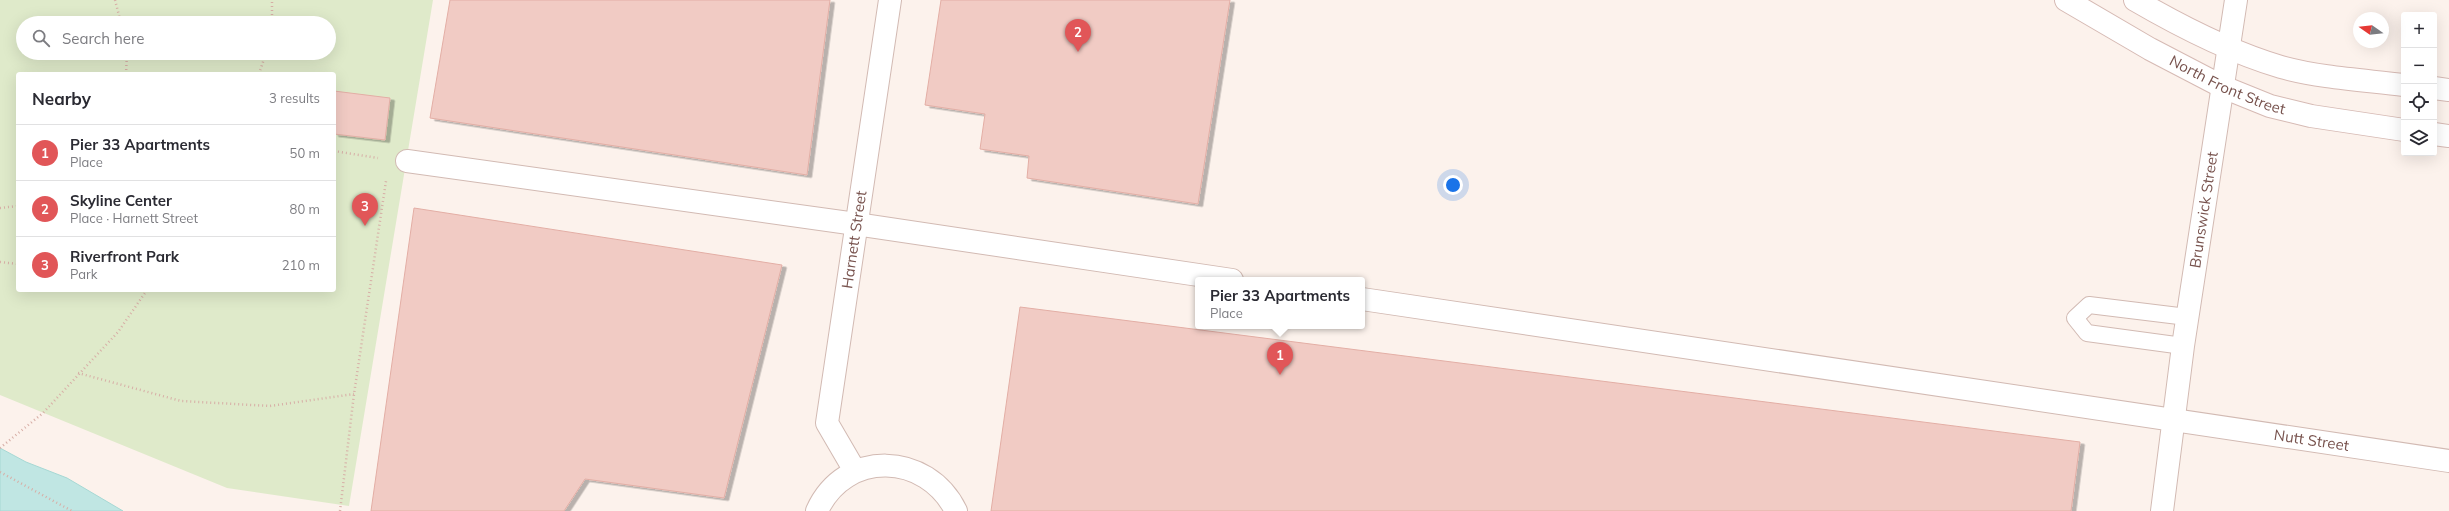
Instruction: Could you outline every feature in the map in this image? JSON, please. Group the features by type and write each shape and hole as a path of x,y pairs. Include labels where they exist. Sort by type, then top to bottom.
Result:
{"street":[{"name":"Harnett Street","path":"855,471 827,423 890,0"},
{"name":"North Front Street","path":"2066,0 2150,49 2223,87 2270,106 2311,116 2401,130"},
{"path":"2135,0 2229,47 2281,67 2330,76 2401,85"},
{"name":"Brunswick Street","path":"2162,511 2182,346 2236,0"},
{"path":"2437,88 2449,90"},
{"path":"2437,134 2449,136"},
{"path":"398,160 856,224 1212,277"},
{"name":"Nutt Street","path":"1365,299 2449,461"},
{"path":"817,511 822,500 837,483 855,471 881,465 907,467 931,478 949,497 956,511"}],"lane":[{"path":"2182,346 2087,333 2075,318 2089,305 2187,316"}],"path":[{"path":"116,0 119,16"},
{"path":"272,0 272,16"},
{"path":"126,72 127,60"},
{"path":"260,72 264,60"},
{"path":"336,152 398,160 354,394 340,511"},
{"path":"0,208 16,206"},
{"path":"0,262 16,264"},
{"path":"0,448 43,413 78,373 118,332 146,292"},
{"path":"78,373 181,401 270,406 354,394"},
{"path":"0,472 72,511"}],"green space":[{"path":"0,0 433,0 349,506 227,488 0,395"}],"water":[{"path":"0,448 26,462 67,478 123,511 0,511"}],"building":[{"path":"450,0 830,0 807,175 430,118"},
{"path":"941,0 1230,0 1198,204 1027,178 1029,156 980,149 985,114 925,105"},
{"path":"336,91 390,98 385,140 336,134"},
{"path":"414,208 782,265 724,498 585,479 564,511 371,511"},
{"path":"1020,307 2080,442 2071,511 991,511"}],"place":[{"name":"Skyline Center","path":"1078,52"},
{"name":"Riverfront Park","path":"365,226"},
{"name":"Pier 33 Apartments","path":"1280,375"}]}
